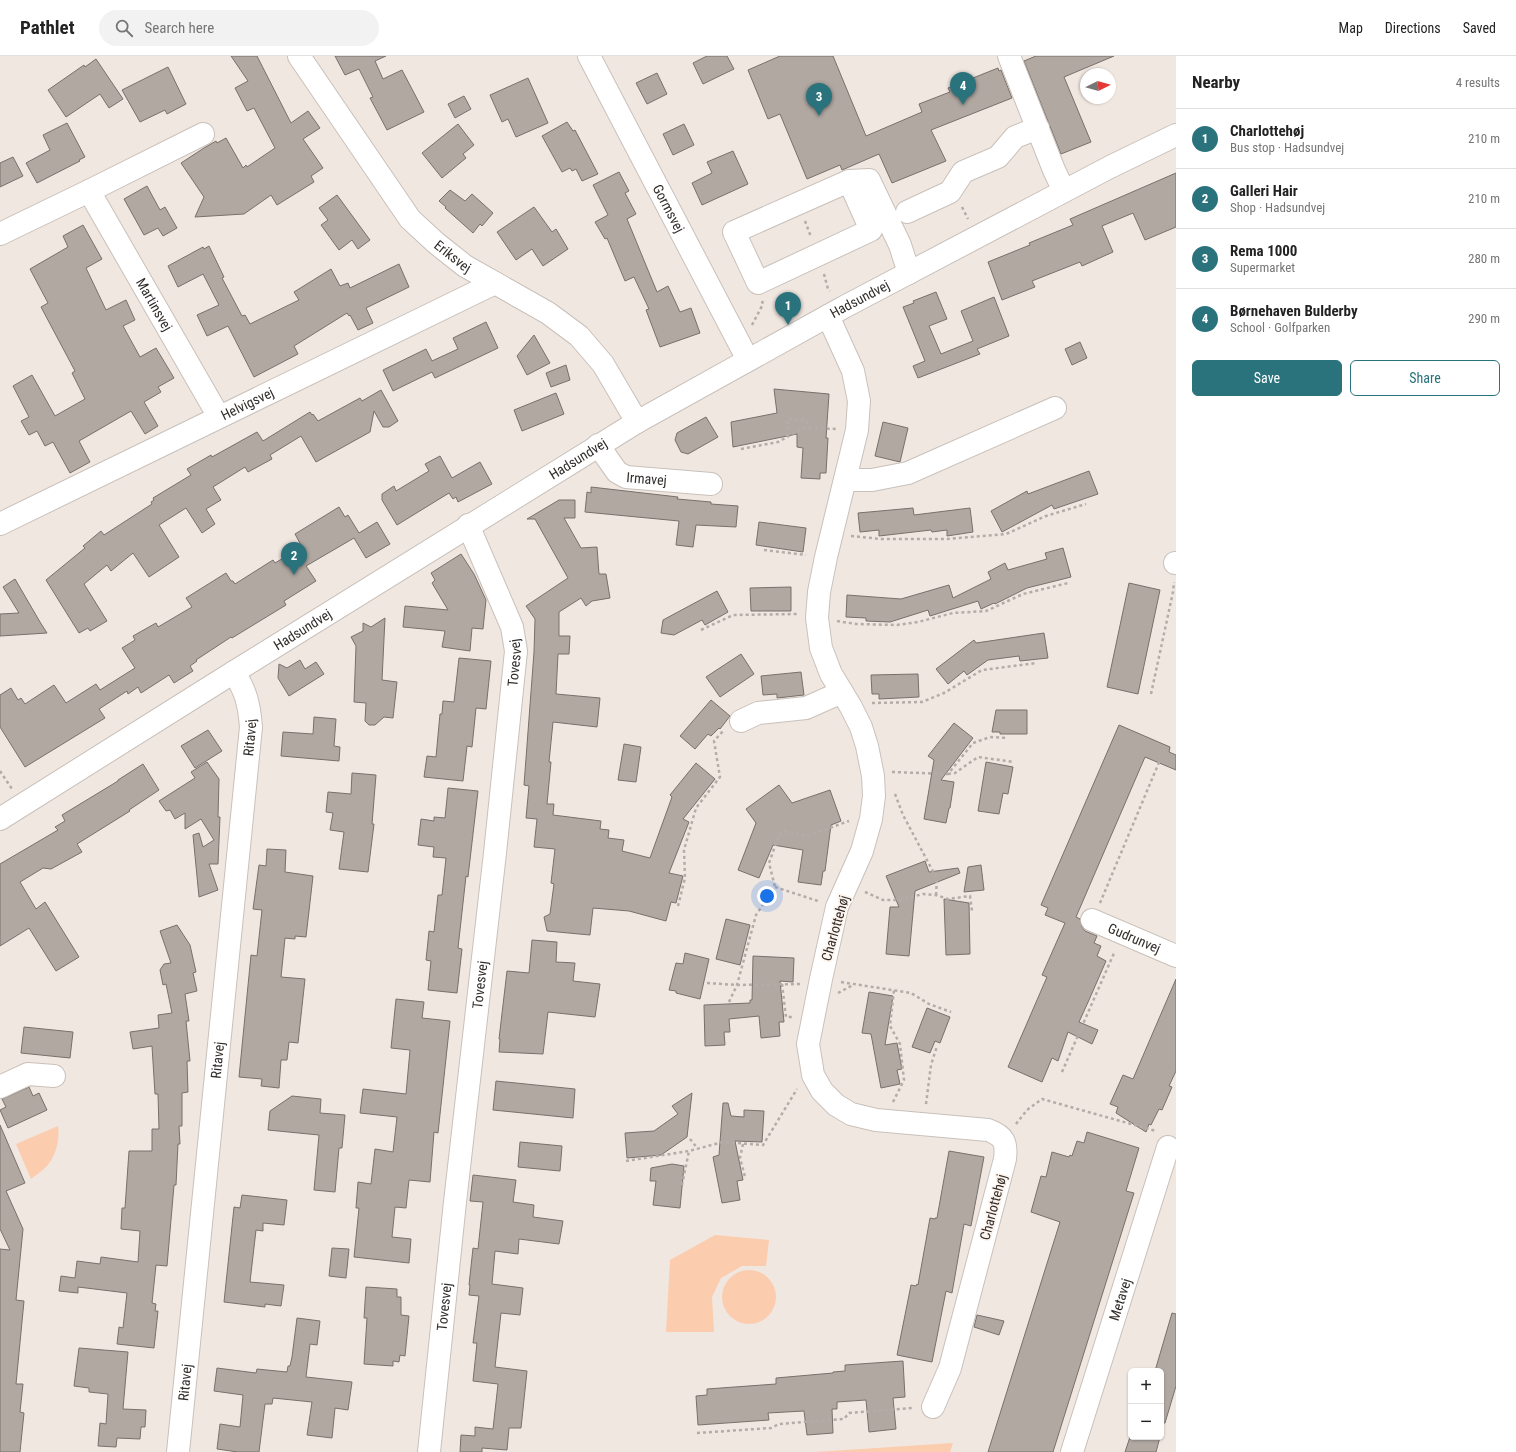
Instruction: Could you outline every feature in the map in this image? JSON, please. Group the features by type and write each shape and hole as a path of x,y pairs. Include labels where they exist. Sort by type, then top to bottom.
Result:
{"street":[{"name":"Eriksvej","path":"299,56 410,219 436,243 465,266 548,313 579,336 603,364 637,422"},
{"name":"Gormsvej","path":"589,56 748,360"},
{"path":"1009,56 1054,170 1064,191"},
{"path":"907,212 950,192 963,172 998,157 1015,137 1038,128"},
{"path":"0,234 89,192 203,134"},
{"name":"Hadsundvej","path":"0,819 468,525 637,422 836,312 1110,167 1176,135"},
{"path":"849,181 871,230 758,283 734,232 849,181 869,180 900,245 909,274"},
{"name":"Martinsvej","path":"89,192 219,417"},
{"name":"Helvigsvej","path":"0,524 495,283"},
{"name":"Charlottehøj","path":"836,312 853,371 859,401 857,430 831,533 819,592 817,618 822,648 831,674 861,727 867,746 873,776 874,796 871,819 862,851 837,907 821,979 808,1044 814,1074 822,1091 836,1105 851,1114 876,1120 988,1130 997,1133 1003,1140 1006,1149 1005,1159 950,1368 933,1407"},
{"path":"845,480 872,480 908,473 1055,408"},
{"name":"Irmavej","path":"598,445 617,472 626,477 711,484"},
{"name":"Tovesvej","path":"429,1452 516,651 512,627 468,525"},
{"name":"Ritavej","path":"178,1452 251,727 248,701 244,689 234,672"},
{"path":"741,720 758,714 806,708 846,699"},
{"name":"Gudrunvej","path":"1092,920 1176,956"},
{"path":"0,1087 28,1074 54,1076"},
{"name":"Metavej","path":"1072,1452 1164,1140"}],"path":[{"path":"954,187 976,238"},
{"path":"797,204 819,254 828,289 836,312"},
{"path":"749,330 763,304"},
{"path":"787,437 788,419 806,420 809,427"},
{"path":"741,449 778,442 803,428 809,427 857,430"},
{"path":"831,533 881,539 946,539 1006,534 1046,516 1086,504"},
{"path":"764,550 826,557"},
{"path":"1151,694 1172,592 1176,563"},
{"path":"701,630 733,615 806,614 817,618 856,624 904,624 953,613 986,611 1023,594 1068,582"},
{"path":"846,699 863,703 922,702 944,693 982,670 1037,663"},
{"path":"678,906 686,878 684,850 696,808 720,777 714,741 735,718 741,720"},
{"path":"948,774 973,742 990,737 1008,738"},
{"path":"873,776 896,772 956,773 978,757 1014,762"},
{"path":"1092,920 1160,760"},
{"path":"893,787 903,815 937,879 936,895"},
{"path":"729,1002 737,985 756,915 775,887 769,863 779,835 785,831 807,836 859,817 871,819"},
{"path":"848,885 883,900 900,900 923,894 936,895 948,899 970,896 972,911"},
{"path":"775,887 837,907"},
{"path":"1062,1072 1123,932"},
{"path":"707,983 737,985 806,984 821,979 911,993 929,1004 951,1012"},
{"path":"782,984 786,1018 814,1017"},
{"path":"891,1121 893,1104 904,1080 900,1044 890,1026 894,990"},
{"path":"923,1124 931,1065 937,1046"},
{"path":"626,1161 689,1151 722,1142 764,1145 803,1081 814,1074"},
{"path":"1003,1140 1027,1110 1042,1099 1164,1140"},
{"path":"690,1139 698,1149"},
{"path":"742,1144 740,1158 744,1177"},
{"path":"682,1185 689,1151"},
{"path":"697,1433 771,1428 779,1424 844,1418 849,1413 933,1407"}],"shaded area":[{"path":"58,1126 58,1142 55,1153 46,1167 31,1179 16,1144"},
{"path":"715,1235 769,1240 766,1266 742,1266 721,1278 712,1297 714,1332 666,1332 670,1260"},
{"path":"744,1270 754,1270 764,1274 772,1282 776,1292 776,1302 772,1312 764,1320 754,1324 744,1324 734,1320 726,1312 722,1302 722,1292 726,1282 734,1274"},
{"path":"953,1443 950,1452 815,1452"}],"building":[{"path":"231,56 257,56 291,123 308,111 320,128 303,139 323,168 311,176 314,182 277,205 271,195 244,214 195,217 204,197 181,163 216,141 217,143 226,138 243,168 246,165 247,167 275,148 254,108 247,111 235,88 248,81"},
{"path":"335,56 386,56 375,61 383,79 402,70 424,112 387,130 370,98 373,97 359,69 345,75"},
{"path":"707,56 727,56 734,69 703,84 693,63"},
{"path":"780,56 833,56 866,136 922,112 919,104 950,92 948,88 998,68 999,71 1001,70 1012,98 931,130 946,161 892,183 879,154 842,170 840,165 807,179 780,114 768,119 748,70"},
{"path":"1036,56 1114,56 1085,68 1080,68 1080,70 1064,77 1091,142 1061,154 1024,61"},
{"path":"96,59 123,99 109,108 100,94 66,117 48,90 84,65 85,67"},
{"path":"168,67 186,104 167,114 165,110 140,122 122,90"},
{"path":"657,73 667,94 647,104 636,83"},
{"path":"528,78 548,123 516,137 508,119 502,122 490,95"},
{"path":"464,96 471,109 455,118 448,104"},
{"path":"567,122 573,131 575,130 598,174 582,181 576,169 572,171 570,168 562,172 542,136"},
{"path":"67,123 85,157 37,183 26,163 50,150 43,135"},
{"path":"458,124 474,145 463,154 466,158 442,178 422,153"},
{"path":"684,124 694,145 673,155 663,134"},
{"path":"733,151 748,184 702,205 692,183 712,173 707,162"},
{"path":"13,157 23,176 0,187 0,163"},
{"path":"619,172 629,191 625,193 636,214 627,219 657,292 668,286 680,312 691,308 700,333 660,347 646,310 649,309 634,277 625,281 607,238 605,239 595,222 608,215 593,185"},
{"path":"1176,173 1176,227 1145,240 1133,213 1102,226 1113,252 1082,266 1080,262 1032,281 1035,287 1002,300 988,262 1073,225 1070,219"},
{"path":"147,186 160,210 165,207 177,228 163,236 158,228 144,235 124,199"},
{"path":"450,190 465,201 472,194 493,213 482,226 480,224 473,233 439,201"},
{"path":"337,195 370,240 358,249 352,240 339,250 321,225 328,220 319,208"},
{"path":"534,207 552,232 556,229 568,249 543,266 532,249 516,260 497,232"},
{"path":"83,225 102,259 86,268 106,310 126,300 135,320 123,326 140,357 156,348 174,378 158,387 161,392 144,402 158,426 145,434 131,411 79,441 90,462 70,473 53,442 45,446 37,431 29,435 21,421 29,417 13,386 32,375 55,416 85,399 72,373 75,371 41,307 48,303 30,269 68,247 63,236"},
{"path":"209,246 224,277 222,278 242,316 245,315 250,324 299,300 294,292 331,269 340,286 348,283 350,288 399,264 409,287 366,308 373,323 358,330 350,315 349,316 347,313 294,346 298,354 254,377 228,326 207,336 197,315 219,305 203,274 178,287 168,266 203,247 204,249"},
{"path":"936,292 947,319 929,326 941,354 973,341 961,311 994,297 1009,336 977,349 980,354 918,378 913,366 925,361 903,307 914,303 913,301"},
{"path":"486,322 498,348 435,378 432,372 393,391 383,370 426,349 432,361 458,349 453,338"},
{"path":"534,335 550,363 527,375 517,356"},
{"path":"1080,342 1087,358 1072,365 1065,349"},
{"path":"566,365 570,380 551,387 546,373"},
{"path":"774,389 829,394 826,438 828,438 826,473 820,473 820,479 801,478 803,448 797,447 797,434 733,447 731,422 777,413"},
{"path":"381,390 398,421 389,427 383,427 374,411 370,432 316,462 301,436 270,455 272,459 248,472 245,467 213,487 221,500 206,509 215,524 202,533 186,508 159,525 179,557 149,577 133,553 111,571 107,565 84,584 107,621 90,631 88,628 79,633 46,580 85,548 83,546 101,531 104,535 152,504 151,502 154,500 153,498 191,475 187,469 211,455 212,457 257,432 263,441 310,412 318,421 360,398 362,401"},
{"path":"556,393 564,414 522,431 514,410"},
{"path":"706,417 718,437 688,454 681,452 675,440 677,433"},
{"path":"883,422 908,428 900,462 875,456"},
{"path":"440,456 452,478 480,462 492,484 458,502 456,497 453,499 449,493 397,525 382,500 382,494 394,486 396,491 429,471 425,464"},
{"path":"1089,471 1098,494 1054,509 1052,505 1002,532 991,511 1027,491 1028,494"},
{"path":"591,487 678,497 677,499 711,502 711,504 738,506 736,527 696,525 693,547 676,545 679,521 585,512 587,492 591,493"},
{"path":"559,500 575,500 575,518 564,518 581,548 597,547 599,574 606,574 610,598 592,601 586,606 581,598 559,612 559,636 570,636 569,654 558,654 556,694 600,698 597,727 553,722 547,804 554,804 553,815 601,821 600,829 609,830 608,838 624,840 622,851 650,858 672,797 670,795 696,763 715,779 683,819 689,822 669,873 683,876 676,903 671,902 666,921 629,911 593,908 590,935 547,931 544,917 550,914 554,884 551,883 555,849 534,847 537,819 526,818 529,786 524,785 535,619 526,606 568,578 535,519 527,519"},
{"path":"339,507 345,517 348,515 359,533 377,522 390,544 366,558 354,538 306,566 316,581 284,601 286,605 232,638 231,637 196,660 197,661 190,666 193,671 174,683 169,675 141,693 138,687 128,694 127,691 99,709 105,718 25,767 0,727 0,695 11,688 18,700 21,698 25,704 54,685 66,703 96,684 100,690 135,668 122,648 135,640 133,636 156,623 158,627 192,607 186,598 226,573 235,584 273,560 275,563 302,547 295,534"},
{"path":"913,508 914,515 970,508 973,532 947,536 947,530 932,532 931,530 879,536 879,530 860,532 858,513"},
{"path":"759,522 806,528 803,552 756,545"},
{"path":"1063,548 1071,577 1027,588 995,604 994,603 981,609 978,601 930,616 928,610 890,622 866,621 866,618 846,617 847,595 901,599 949,585 953,598 991,579 988,572 1005,563 1008,570 1047,559 1045,553"},
{"path":"461,554 474,574 486,600 483,629 472,628 470,651 442,647 445,631 403,627 405,606 448,610 432,583 435,580 431,573"},
{"path":"15,579 47,633 0,636 0,614 19,613 3,587"},
{"path":"1129,583 1160,590 1138,694 1107,687"},
{"path":"791,587 791,611 751,611 750,588"},
{"path":"717,591 728,612 705,625 702,620 674,635 661,633 663,620"},
{"path":"385,618 382,680 397,682 393,718 384,717 375,725 369,725 365,721 366,703 354,702 356,646 351,637 363,631 363,623 371,627"},
{"path":"1044,633 1048,658 1020,661 1019,656 988,660 967,675 964,671 948,684 936,669 974,640 976,643"},
{"path":"741,654 754,674 720,697 706,677"},
{"path":"459,658 491,661 486,709 476,708 472,747 467,746 463,781 424,777 427,756 436,757 440,714 442,714 443,701 454,702"},
{"path":"300,660 305,669 316,662 324,674 289,696 278,678 279,664 287,668"},
{"path":"801,672 804,695 777,698 777,694 763,695 761,676"},
{"path":"918,674 919,697 879,699 879,694 872,694 871,675"},
{"path":"711,700 730,716 720,729 719,728 711,736 708,734 695,749 680,736"},
{"path":"996,710 1027,710 1027,734 1000,734 1000,732 992,732"},
{"path":"314,717 336,719 334,746 340,747 339,761 281,756 283,732 313,734"},
{"path":"954,723 973,738 941,780 954,782 946,823 924,819 934,760 928,756"},
{"path":"1119,725 1170,747 1169,752 1176,755 1176,770 1145,757 1076,917 1080,919 1082,927 1085,931 1097,936 1094,943 1101,946 1097,956 1106,961 1079,1022 1098,1030 1092,1044 1068,1032 1058,1061 1052,1058 1042,1082 1008,1067 1047,977 1042,975 1065,923 1045,915 1048,908 1041,905"},
{"path":"208,730 222,751 195,768 181,746"},
{"path":"624,744 641,747 636,782 618,780"},
{"path":"207,762 219,779 218,817 220,817 218,864 209,864 218,890 199,897 193,835 199,833 203,847 214,840 201,819 185,829 185,813 175,819 170,810 166,811 159,801 195,778 191,772"},
{"path":"986,762 1013,767 1008,794 1003,793 999,814 978,811"},
{"path":"143,764 159,790 129,810 130,811 77,844 82,852 51,869 43,868 20,882 36,909 45,902 79,957 56,971 29,928 0,946 0,864 58,830 55,827 65,821 62,815"},
{"path":"352,773 376,775 372,824 374,824 368,872 339,869 344,832 330,830 333,813 326,812 328,792 351,794"},
{"path":"779,785 792,803 830,790 841,821 831,825 825,871 823,871 821,885 798,882 803,850 773,845 759,878 738,870 756,823 746,809"},
{"path":"448,788 478,791 458,948 462,949 457,993 428,990 431,961 426,960 429,931 434,932 438,895 442,895 446,858 433,857 434,847 418,845 421,819 434,821 434,817 445,818"},
{"path":"267,849 286,850 285,872 313,876 306,937 295,936 295,939 285,938 281,977 305,979 298,1043 289,1042 287,1060 281,1060 279,1088 261,1086 262,1079 239,1077 251,955 257,956 262,910 253,909 259,865 266,866"},
{"path":"925,861 929,872 958,868 960,873 915,891 909,956 886,954 890,907 899,907 886,876"},
{"path":"981,865 984,890 964,892 968,867"},
{"path":"944,899 969,903 970,954 946,955"},
{"path":"726,919 750,925 740,965 716,959"},
{"path":"177,925 190,945 196,972 193,973 197,991 185,994 189,1021 186,1021 190,1061 187,1061 188,1092 182,1093 182,1126 179,1126 180,1144 178,1144 176,1185 174,1185 167,1266 156,1265 152,1303 156,1304 155,1311 158,1311 154,1348 117,1344 119,1327 123,1328 127,1293 78,1287 78,1293 59,1291 61,1276 75,1278 77,1261 100,1264 101,1257 138,1262 140,1231 121,1229 122,1208 125,1208 129,1151 152,1151 152,1129 159,1129 158,1094 155,1094 152,1046 133,1049 130,1032 159,1028 158,1015 172,1013 166,984 163,985 160,970 164,964 171,963 160,931"},
{"path":"532,940 557,942 556,962 575,963 573,981 600,984 595,1017 548,1012 543,1054 499,1052 499,1039 507,971 529,973"},
{"path":"685,953 709,959 700,999 669,990 676,963 683,964"},
{"path":"753,956 794,958 793,982 780,981 784,1022 779,1022 780,1036 761,1038 759,1016 729,1019 730,1032 724,1032 725,1045 705,1046 704,1005 750,1003 750,1000 752,1000"},
{"path":"1176,979 1176,1071 1169,1086 1172,1087 1162,1110 1159,1109 1151,1125 1149,1124 1146,1132 1116,1113 1118,1107 1110,1104 1123,1075 1133,1079"},
{"path":"869,992 893,996 885,1045 897,1043 902,1069 897,1070 900,1084 881,1088 871,1034 862,1033"},
{"path":"396,999 424,1002 422,1018 450,1021 438,1133 434,1132 430,1182 409,1180 406,1208 395,1207 392,1237 411,1239 409,1263 354,1257 359,1208 356,1208 358,1182 371,1184 375,1149 393,1152 397,1117 360,1113 363,1089 406,1094 410,1050 391,1048"},
{"path":"927,1008 950,1017 940,1043 935,1041 930,1053 912,1047"},
{"path":"24,1027 73,1032 70,1058 21,1053"},
{"path":"496,1081 575,1089 573,1118 493,1110"},
{"path":"29,1087 33,1096 39,1093 47,1110 8,1128 0,1110 6,1107 2,1099"},
{"path":"692,1093 687,1137 661,1155 627,1158 625,1133 654,1131 678,1114 672,1106"},
{"path":"292,1096 321,1099 320,1113 345,1115 342,1148 339,1148 335,1192 314,1190 319,1135 268,1130 270,1111"},
{"path":"723,1103 728,1103 731,1116 744,1117 744,1110 764,1111 762,1142 735,1141 743,1180 737,1181 740,1200 722,1203 713,1157 719,1155"},
{"path":"0,1125 25,1183 6,1191 23,1229 16,1300 24,1301 16,1384 23,1384 20,1412 24,1413 20,1452 0,1452 0,1249 10,1250 0,1229"},
{"path":"1087,1132 1139,1148 1126,1191 1134,1193 1053,1452 988,1452 1060,1222 1031,1212 1041,1176 1046,1177 1052,1152 1069,1157 1070,1155 1072,1156 1077,1141 1084,1143"},
{"path":"520,1142 562,1146 560,1171 518,1167"},
{"path":"949,1151 984,1157 971,1226 964,1224 952,1293 946,1291 932,1362 897,1355 911,1285 918,1285 930,1218 937,1218"},
{"path":"672,1164 684,1166 680,1208 653,1205 656,1181 650,1181 651,1168"},
{"path":"473,1175 516,1180 513,1202 534,1205 533,1217 563,1221 559,1244 519,1239 518,1254 495,1251 492,1284 523,1288 520,1315 501,1313 495,1367 527,1371 521,1428 509,1428 507,1450 482,1448 482,1452 460,1452 461,1435 475,1436 475,1427 493,1429 498,1384 473,1381 477,1343 473,1343 479,1296 469,1295 469,1285 473,1248 478,1249 483,1202 470,1201"},
{"path":"242,1195 287,1200 284,1225 263,1223 263,1231 256,1230 250,1282 284,1285 281,1306 265,1304 265,1307 224,1302 234,1207 240,1208"},
{"path":"332,1248 349,1249 346,1278 329,1276"},
{"path":"366,1287 397,1289 397,1297 401,1297 401,1315 409,1316 405,1356 400,1355 399,1362 393,1361 393,1366 364,1364 367,1318 364,1318"},
{"path":"1172,1313 1176,1314 1176,1386 1165,1423 1164,1368 1156,1368"},
{"path":"977,1315 1004,1321 999,1335 974,1327"},
{"path":"297,1318 320,1321 317,1345 310,1344 306,1377 352,1382 348,1410 335,1408 332,1438 307,1435 312,1402 273,1398 272,1404 265,1404 259,1452 238,1452 217,1449 220,1424 240,1427 243,1395 214,1391 217,1368 256,1373 257,1369 287,1372 292,1357"},
{"path":"79,1348 128,1352 123,1409 146,1410 145,1427 141,1427 140,1439 117,1438 116,1447 98,1446 100,1423 106,1424 108,1394 89,1392 89,1388 74,1386"},
{"path":"903,1361 905,1397 893,1398 896,1429 869,1432 866,1400 837,1402 837,1409 832,1409 833,1433 807,1435 804,1411 768,1413 769,1420 698,1425 696,1396 707,1395 707,1389 776,1384 776,1378 845,1371 845,1365"},
{"path":"1129,1440 1159,1440 1156,1452 1125,1452"}],"place":[{"name":"Børnehaven Bulderby","path":"963,105"},
{"name":"Rema 1000","path":"819,116"},
{"name":"Charlottehøj","path":"788,325"},
{"name":"Galleri Hair","path":"294,575"}]}
